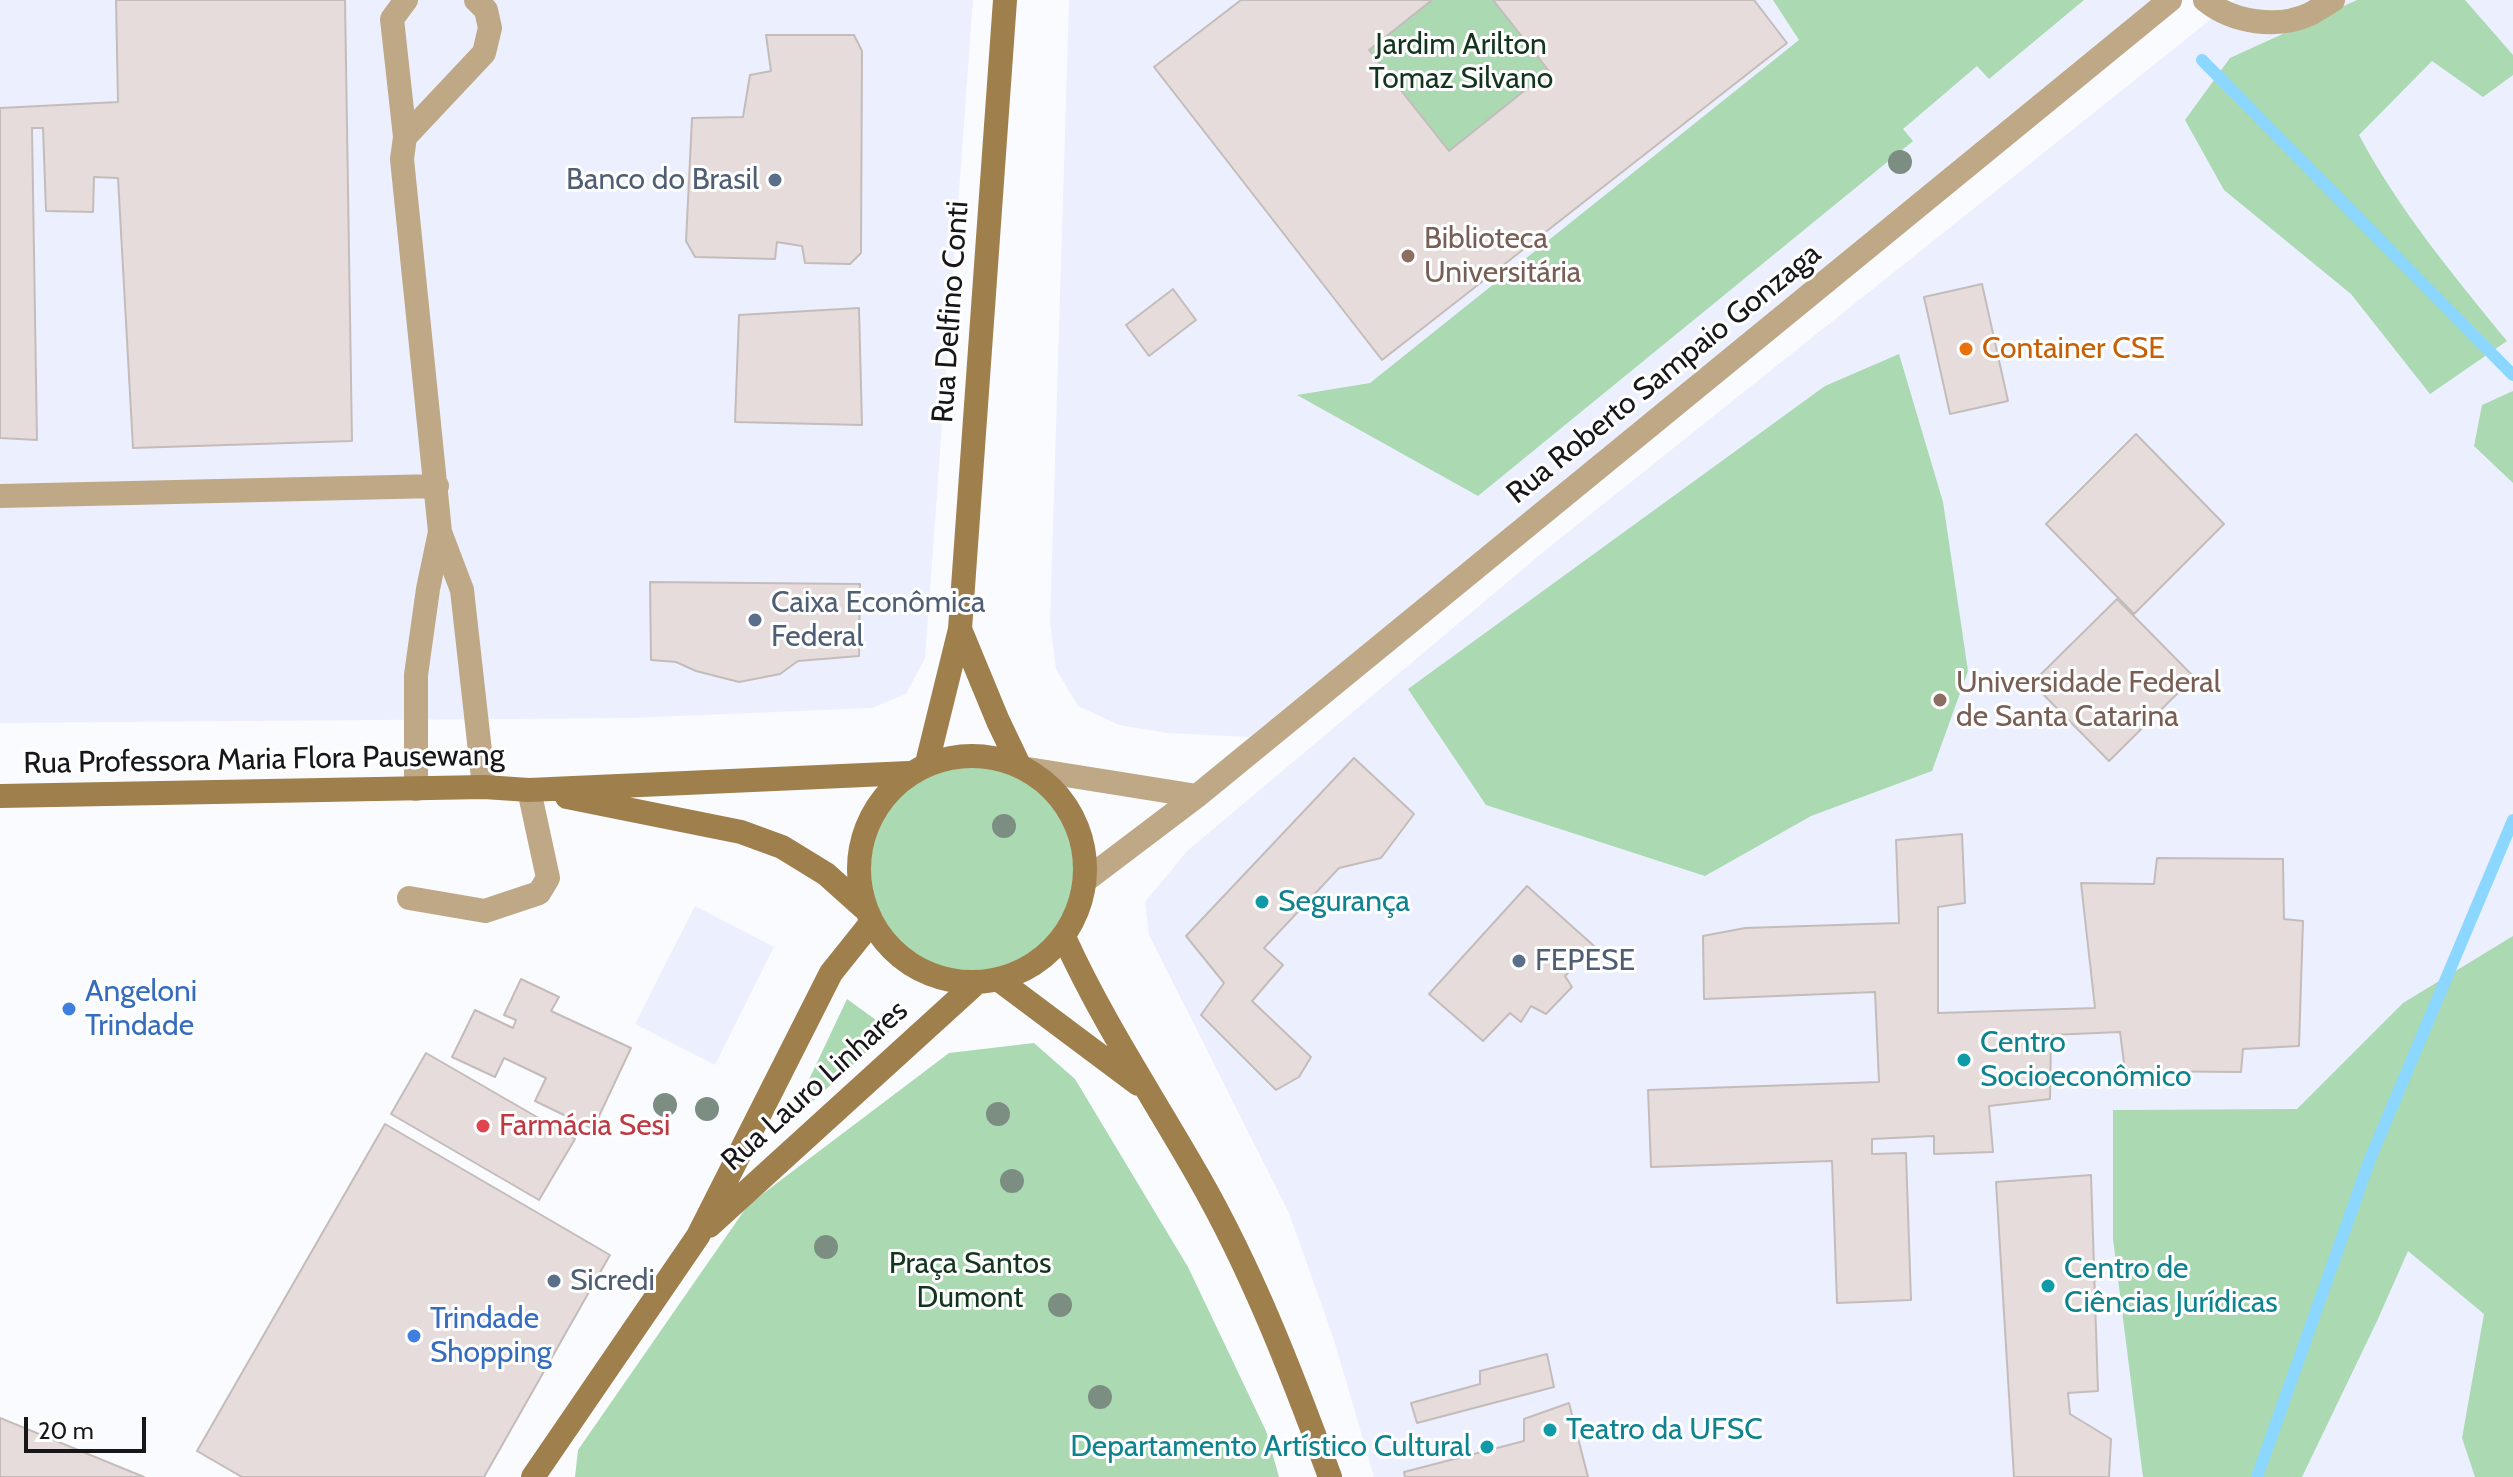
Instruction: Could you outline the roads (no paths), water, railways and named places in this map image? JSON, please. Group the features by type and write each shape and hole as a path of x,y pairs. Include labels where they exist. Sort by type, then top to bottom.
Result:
{"main road":[{"name":"Rua Delfino Conti","path":"918,768 960,629 1005,0"},
{"name":"Rua Delfino Conti","path":"960,629 998,721 1024,767"},
{"path":"958,755 990,756 1024,767 1054,789 1073,816 1084,847 1086,880 1079,910 1064,937 1035,964 987,982 942,979 901,959 868,916 858,858 873,809 918,768 958,755"},
{"name":"Rua Professora Maria Flora Pausewang","path":"0,796 484,787 529,790 918,768"},
{"name":"Rua Professora Maria Flora Pausewang","path":"529,790 741,832 782,847 826,874 868,916"},
{"name":"Rua Lauro Linhares","path":"533,1477 698,1236 831,973 868,916"},
{"path":"1064,937 1146,1090 1199,1177 1262,1301 1330,1477"},
{"path":"987,982 1146,1090"},
{"name":"Rua Lauro Linhares","path":"698,1236 987,982"}],"street":[{"path":"406,0 392,19 405,137 402,159 440,532 416,675 416,789"},
{"path":"405,137 484,53 490,28 486,10 476,0"},
{"name":"Rua Roberto Sampaio Gonzaga","path":"1086,880 1197,796 2170,0"},
{"path":"2205,0 2213,7 2243,19 2276,22 2309,15 2333,0"},
{"path":"0,496 437,486"},
{"path":"440,532 462,590 484,787"},
{"path":"1024,767 1197,796"},
{"path":"409,898 485,911 539,893 548,878 529,790"}],"waterway":[{"path":"2202,60 2513,375"},
{"path":"2257,1477 2370,1159 2513,820"}],"place":[{"name":"Banco do Brasil","path":"775,180"},
{"name":"Biblioteca Universitária","path":"1408,256"},
{"name":"Container CSE","path":"1966,349"},
{"name":"Caixa Econômica Federal","path":"755,620"},
{"name":"Universidade Federal de Santa Catarina","path":"1940,700"},
{"name":"Segurança","path":"1262,902"},
{"name":"FEPESE","path":"1519,961"},
{"name":"Angeloni Trindade","path":"69,1009"},
{"name":"Centro Socioeconômico","path":"1964,1060"},
{"name":"Farmácia Sesi","path":"483,1126"},
{"name":"Sicredi","path":"554,1281"},
{"name":"Centro de Ciências Jurídicas","path":"2048,1286"},
{"name":"Trindade Shopping","path":"414,1336"},
{"name":"Teatro da UFSC","path":"1550,1430"},
{"name":"Departamento Artístico Cultural","path":"1487,1447"}],"park label":[{"name":"Jardim Arilton Tomaz Silvano","path":"1461,62"},
{"name":"Praça Santos Dumont","path":"970,1281"}]}
